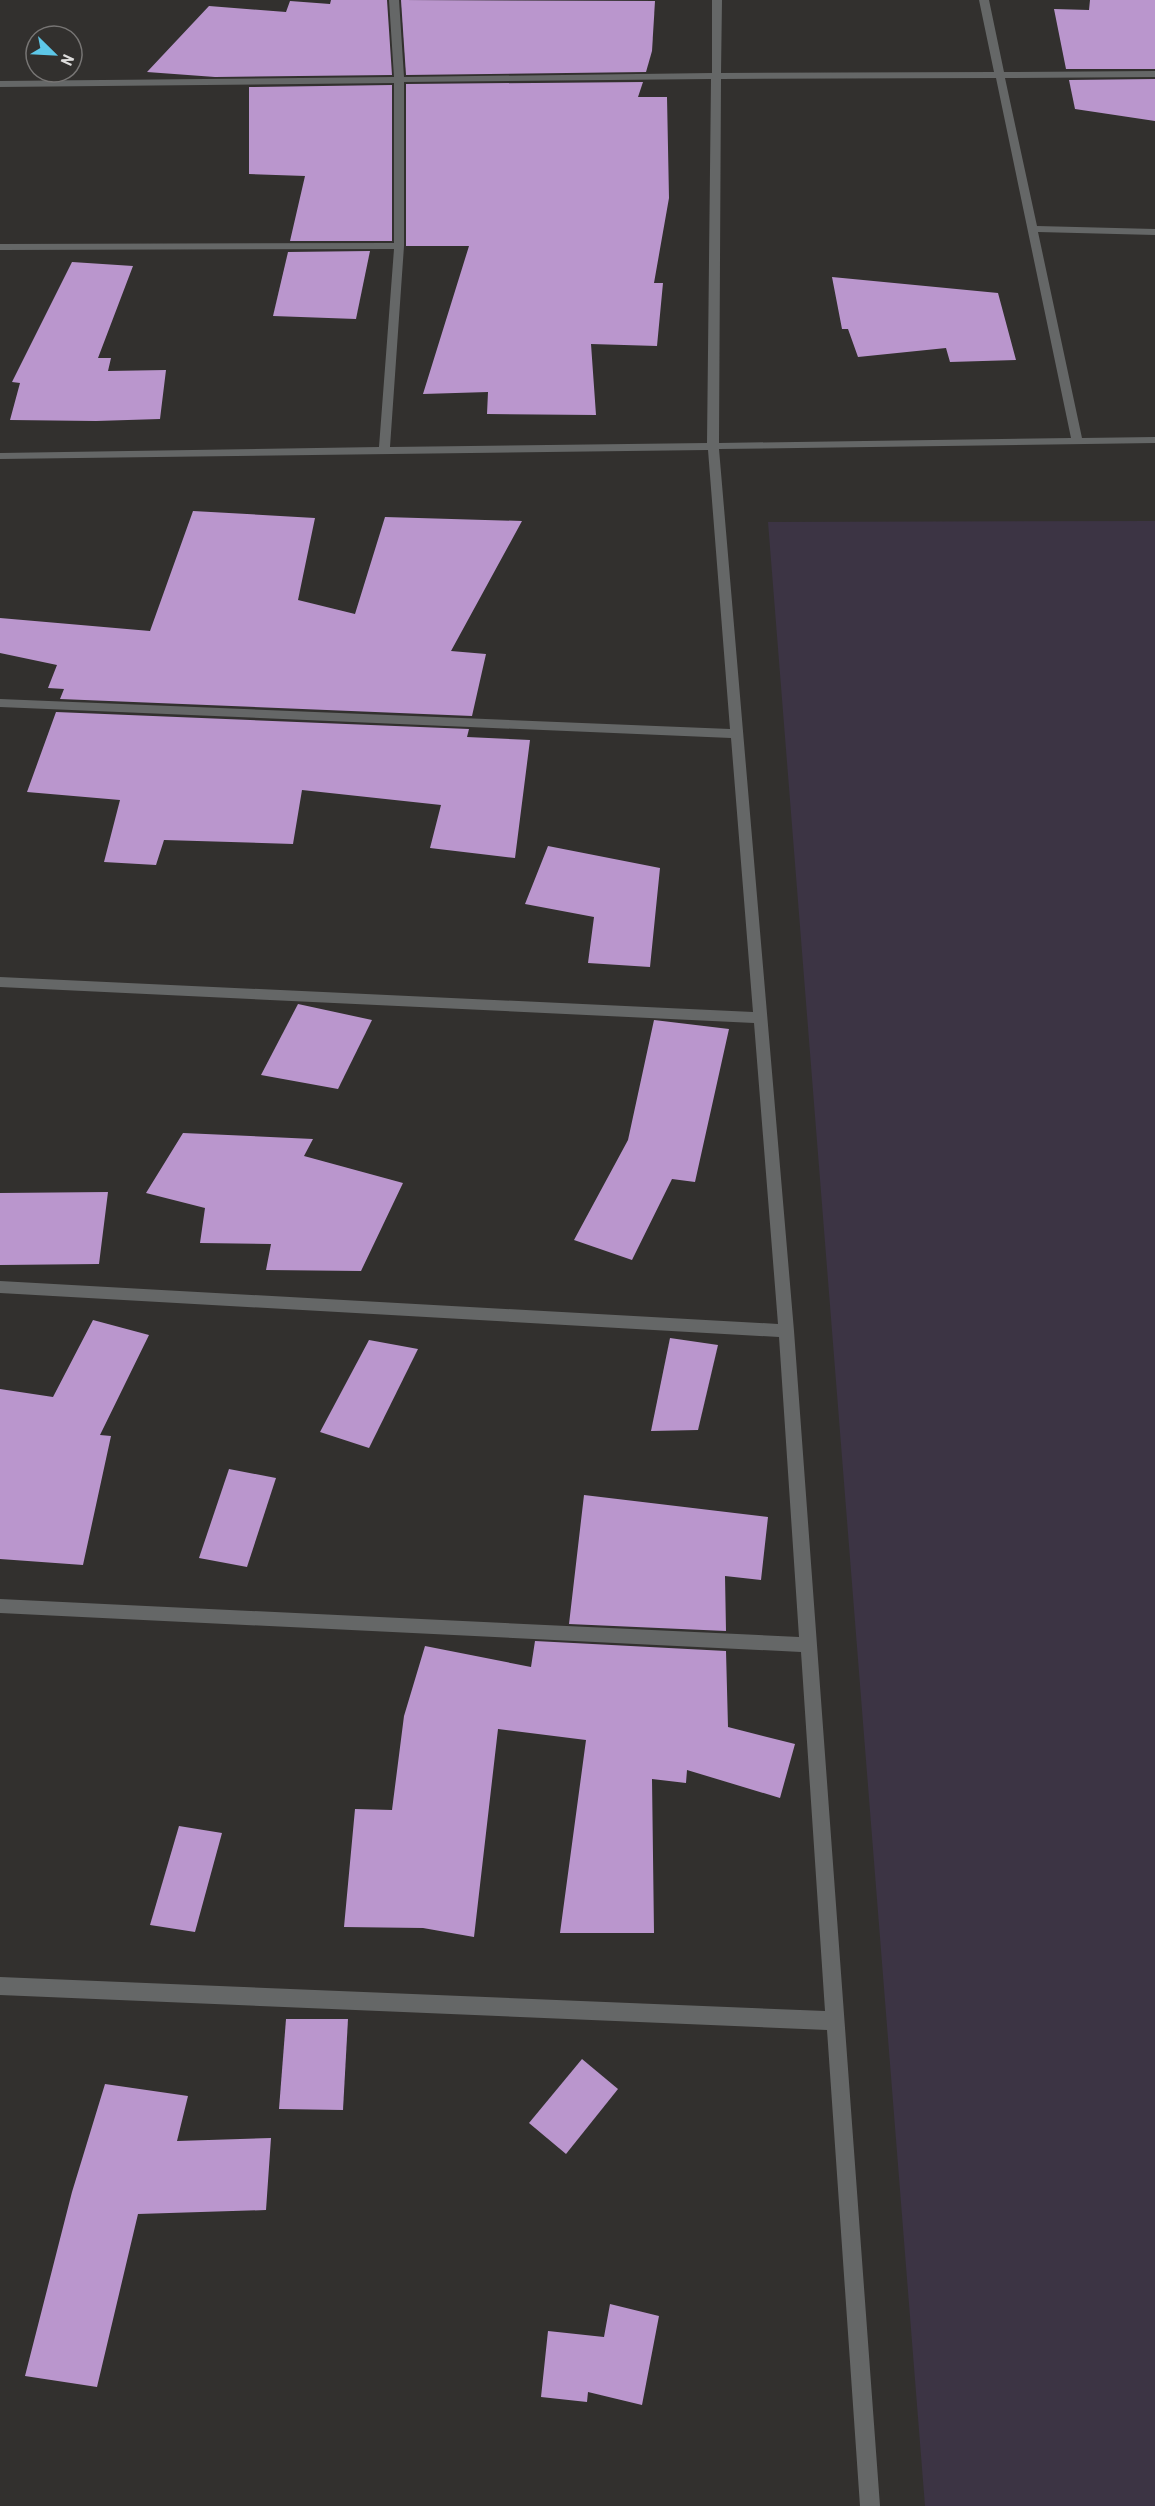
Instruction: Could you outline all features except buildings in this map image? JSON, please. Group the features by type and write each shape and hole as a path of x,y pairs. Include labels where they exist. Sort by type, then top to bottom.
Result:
{"street":[{"path":"384,451 399,246 399,80 394,0"},
{"path":"717,0 713,446 786,1331 870,2506"},
{"path":"984,0 1077,441"},
{"path":"0,84 718,76 1155,75"},
{"path":"1033,229 1155,232"},
{"path":"0,247 399,246"},
{"path":"0,456 1155,440"},
{"path":"0,703 737,734"},
{"path":"0,982 760,1018"},
{"path":"0,1287 786,1331"},
{"path":"0,1606 808,1645"},
{"path":"0,1986 835,2021"}],"shaded area":[{"path":"1155,521 1155,2506 925,2506 768,522"}]}
